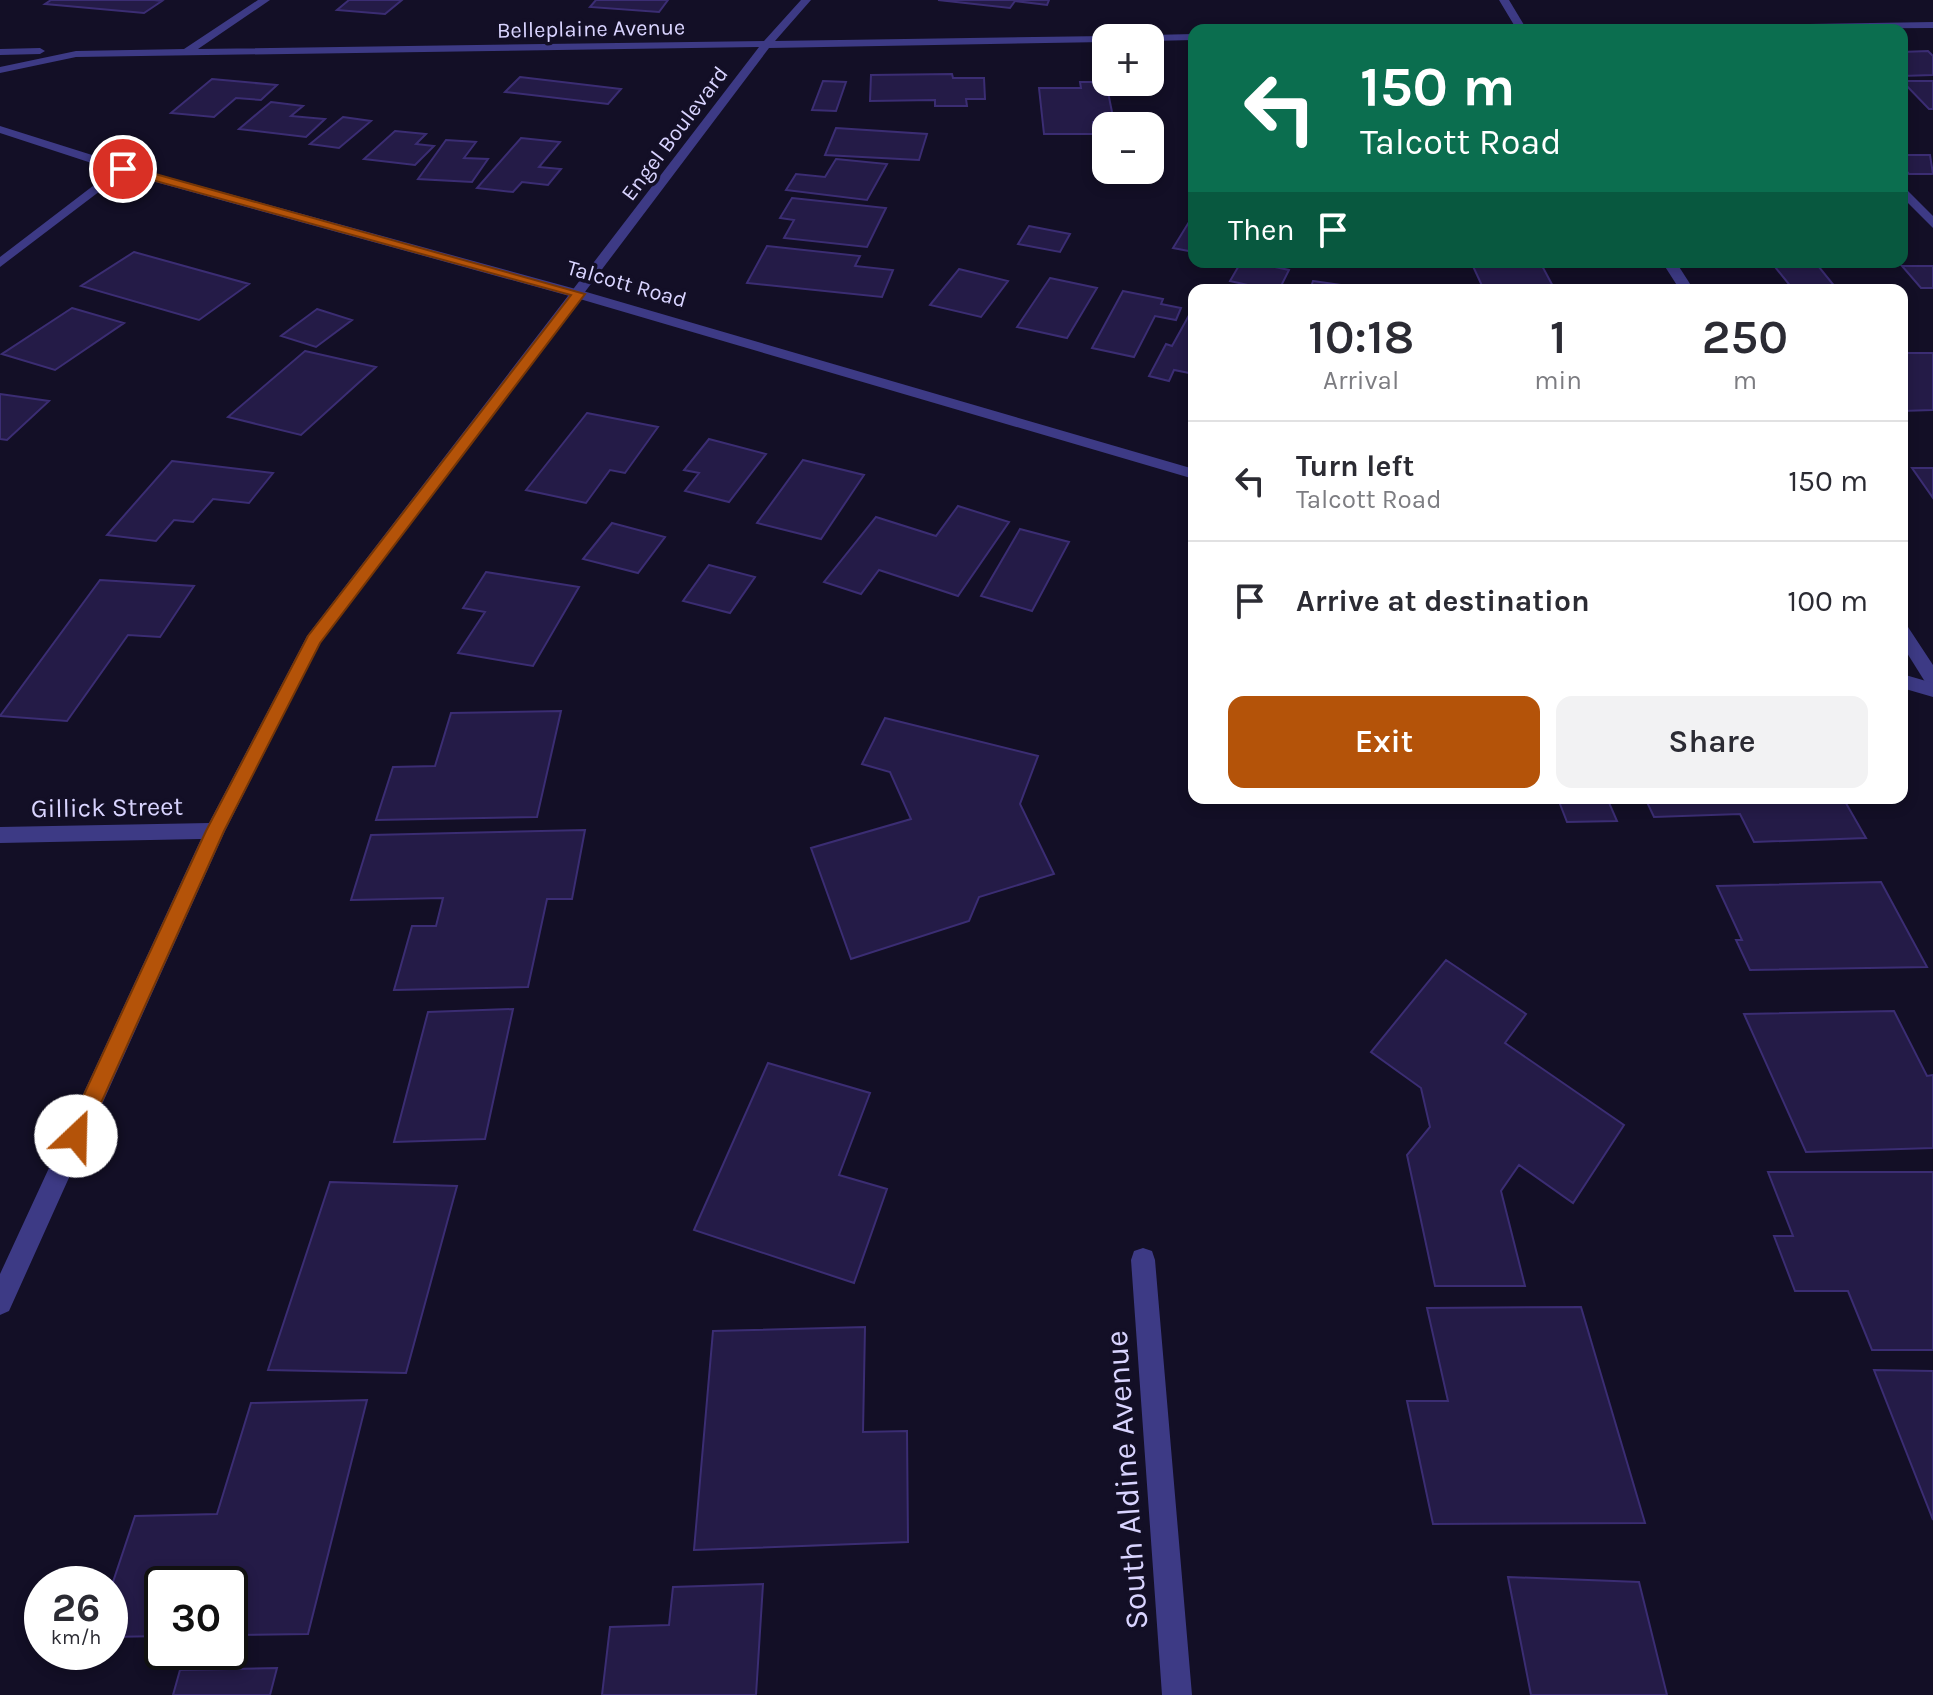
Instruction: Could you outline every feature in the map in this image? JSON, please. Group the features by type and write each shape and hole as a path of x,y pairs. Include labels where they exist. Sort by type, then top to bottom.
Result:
{"street":[{"path":"185,53 265,0"},
{"name":"Engel Boulevard","path":"0,1302 215,831 313,640 765,46 806,0"},
{"path":"1504,0 1518,24"},
{"path":"1908,26 1933,25"},
{"path":"1164,38 1188,37"},
{"name":"Belleplaine Avenue","path":"0,52 185,53 1092,39"},
{"name":"Belleplaine Avenue","path":"0,70 76,54"},
{"name":"Talcott Road","path":"0,129 123,169 578,294 1188,472"},
{"path":"0,263 123,169"},
{"path":"1908,196 1933,224"},
{"path":"1908,640 1933,680"},
{"path":"1908,683 1933,690"},
{"name":"Gillick Street","path":"0,835 215,831"},
{"name":"South Aldine Avenue","path":"1143,1260 1177,1695"}],"building":[{"path":"51,0 162,1 144,13 45,4"},
{"path":"349,0 402,0 385,14 337,10"},
{"path":"596,0 668,0 659,12 590,7"},
{"path":"938,0 1049,0 1047,5 1015,1 1010,8"},
{"path":"1928,51 1933,56 1933,75 1908,76 1908,52"},
{"path":"952,74 953,78 984,78 985,99 966,99 967,106 935,106 935,100 870,101 871,75"},
{"path":"520,77 621,89 608,104 505,92"},
{"path":"212,79 277,85 261,100 236,98 214,117 171,113"},
{"path":"823,81 846,82 836,111 812,110"},
{"path":"1908,81 1933,81 1933,109 1929,109 1908,87"},
{"path":"1080,82 1092,82 1092,96 1109,96 1112,112 1092,112 1092,134 1044,134 1039,88 1081,88"},
{"path":"271,102 303,106 291,116 325,119 306,137 239,129"},
{"path":"343,117 371,121 339,148 310,144"},
{"path":"836,128 927,134 919,160 825,155"},
{"path":"395,131 426,134 416,144 434,146 415,165 364,159"},
{"path":"521,138 560,142 539,167 561,169 548,185 522,182 513,192 477,188"},
{"path":"446,140 476,142 464,158 488,159 472,182 418,179"},
{"path":"1908,155 1930,155 1933,174 1909,174"},
{"path":"836,159 887,164 867,200 786,190 796,174 825,177"},
{"path":"792,198 886,208 867,247 784,238 794,220 780,218"},
{"path":"1188,224 1188,251 1173,248"},
{"path":"1029,226 1070,234 1060,252 1018,244"},
{"path":"767,246 860,256 855,266 893,270 882,297 747,283"},
{"path":"134,252 249,284 199,320 81,286"},
{"path":"1933,266 1933,288 1921,288 1904,268"},
{"path":"1238,268 1289,270 1282,284 1230,281"},
{"path":"1474,268 1543,268 1552,284 1481,284"},
{"path":"1776,268 1820,268 1833,284 1789,284"},
{"path":"959,269 1008,281 981,317 930,305"},
{"path":"1050,278 1097,288 1067,338 1017,327"},
{"path":"1123,291 1163,299 1161,304 1181,308 1176,320 1155,316 1134,357 1092,348"},
{"path":"72,308 124,323 55,370 2,354"},
{"path":"317,309 352,320 316,347 281,336"},
{"path":"1188,317 1188,373 1174,370 1169,381 1149,376 1166,344 1172,346"},
{"path":"305,351 376,367 301,435 228,417"},
{"path":"1908,353 1933,353 1933,410 1908,411"},
{"path":"0,394 49,401 7,440 0,439"},
{"path":"587,413 658,427 625,473 610,470 586,503 526,490"},
{"path":"709,439 766,454 729,502 685,491 699,473 684,470"},
{"path":"803,460 864,475 821,539 757,523"},
{"path":"172,461 273,473 249,503 213,499 193,522 174,520 156,541 107,535"},
{"path":"1912,468 1933,468 1933,498"},
{"path":"958,506 1009,522 958,596 879,570 861,594 824,582 876,517 936,536"},
{"path":"612,523 665,537 638,573 583,559"},
{"path":"1020,529 1069,542 1032,611 981,596"},
{"path":"709,565 755,577 730,613 683,601"},
{"path":"486,572 579,587 533,666 458,653 485,612 463,608"},
{"path":"100,580 194,586 160,637 128,635 67,721 0,716"},
{"path":"561,711 537,817 376,820 393,767 435,766 451,713"},
{"path":"885,718 1038,756 1020,804 1054,874 979,897 969,921 851,959 811,848 911,819 890,772 862,764"},
{"path":"1560,804 1610,804 1617,821 1567,822"},
{"path":"1648,804 1846,804 1866,838 1754,842 1740,814 1654,817"},
{"path":"585,830 572,899 547,899 528,987 394,990 412,926 436,926 443,898 351,900 371,835"},
{"path":"1881,882 1927,967 1750,970 1736,940 1742,940 1717,886"},
{"path":"1446,960 1526,1014 1505,1043 1624,1125 1573,1203 1519,1165 1501,1191 1525,1286 1435,1286 1407,1155 1430,1127 1421,1088 1371,1052"},
{"path":"513,1009 485,1139 394,1142 428,1012"},
{"path":"1894,1011 1927,1076 1933,1075 1933,1148 1806,1152 1744,1014"},
{"path":"768,1063 870,1093 839,1175 887,1189 854,1283 694,1230"},
{"path":"1768,1172 1933,1172 1933,1350 1872,1350 1848,1291 1795,1291 1774,1236 1793,1236"},
{"path":"330,1182 457,1186 406,1373 268,1370"},
{"path":"1581,1307 1645,1523 1433,1524 1407,1401 1448,1401 1427,1308"},
{"path":"865,1327 863,1432 907,1431 908,1542 694,1550 713,1331"},
{"path":"1874,1370 1933,1371 1933,1520"},
{"path":"367,1400 308,1634 248,1635 248,1566 144,1566 144,1636 128,1637 128,1566 118,1566 135,1516 217,1514 251,1403"},
{"path":"1508,1577 1639,1582 1667,1695 1531,1695"},
{"path":"763,1584 756,1695 602,1695 610,1627 669,1625 673,1587"},
{"path":"277,1668 270,1695 173,1695 180,1670"}],"route":[{"path":"76,1136 215,831 313,640 578,294 123,169"}]}
